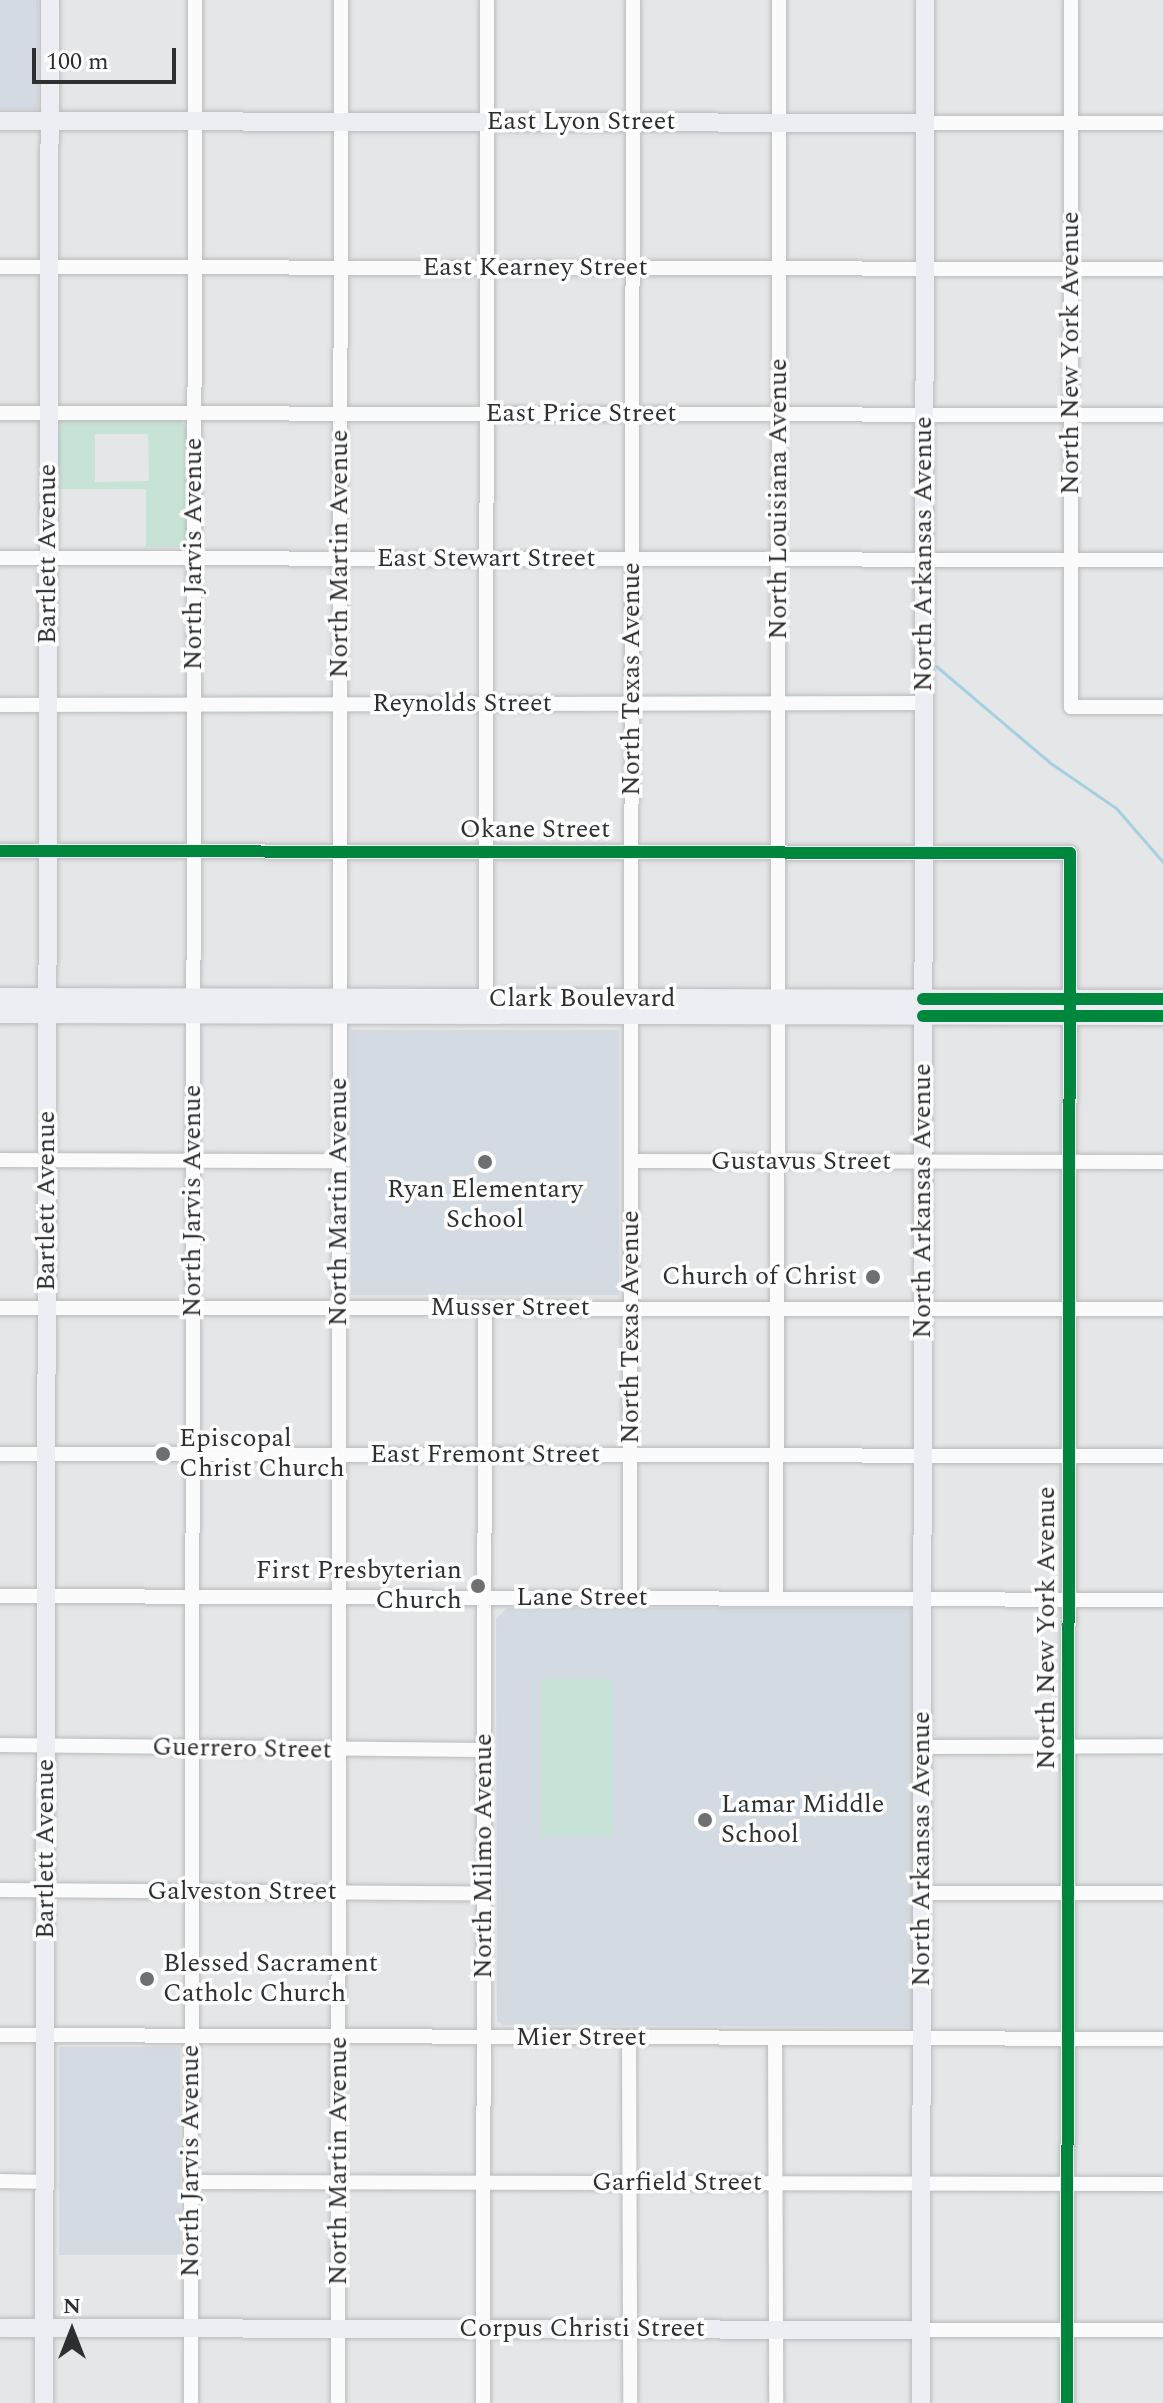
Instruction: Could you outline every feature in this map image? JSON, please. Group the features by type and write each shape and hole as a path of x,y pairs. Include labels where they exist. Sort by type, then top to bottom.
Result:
{"main road":[{"name":"Bartlett Avenue","path":"44,2403 50,0"},
{"name":"North Arkansas Avenue","path":"921,2403 925,0"},
{"name":"East Lyon Street","path":"0,121 925,123"},
{"name":"Clark Boulevard","path":"0,997 47,1006"},
{"name":"Clark Boulevard","path":"1070,1008 1163,999"},
{"name":"Clark Boulevard","path":"0,1014 47,1006 340,1006 1070,1008 1163,1016"},
{"name":"Corpus Christi Street","path":"0,2328 921,2330"}],"street":[{"name":"North Jarvis Avenue","path":"191,2403 195,0"},
{"name":"North Martin Avenue","path":"338,2403 341,0"},
{"path":"486,1007 487,0"},
{"name":"North Texas Avenue","path":"630,1598 633,0"},
{"name":"North Louisiana Avenue","path":"776,1598 779,0"},
{"name":"North New York Avenue","path":"1071,0 1071,707 1163,707"},
{"name":"East Lyon Street","path":"925,123 1163,123"},
{"name":"East Kearney Street","path":"0,267 1163,269"},
{"name":"East Price Street","path":"0,413 1163,415"},
{"name":"East Stewart Street","path":"0,558 1163,560"},
{"name":"Reynolds Street","path":"0,705 924,703"},
{"name":"Okane Street","path":"0,851 1070,853"},
{"name":"North New York Avenue","path":"1067,2403 1070,853"},
{"path":"0,1160 339,1161"},
{"name":"Gustavus Street","path":"631,1161 1163,1162"},
{"name":"Musser Street","path":"0,1308 1163,1309"},
{"name":"North Milmo Avenue","path":"483,2403 485,1308"},
{"name":"East Fremont Street","path":"0,1454 1163,1456"},
{"name":"Lane Street","path":"0,1596 1163,1600"},
{"name":"Guerrero Street","path":"0,1745 192,1750 484,1750"},
{"path":"922,1747 1163,1746"},
{"name":"Galveston Street","path":"0,1890 484,1893"},
{"path":"922,1893 1163,1893"},
{"name":"Mier Street","path":"0,2035 1163,2039"},
{"path":"775,2038 776,2403"},
{"path":"629,2039 630,2403"},
{"path":"0,2181 45,2182"},
{"name":"Garfield Street","path":"191,2182 1163,2184"},
{"name":"Corpus Christi Street","path":"921,2330 1163,2330"}],"shaded area":[{"path":"0,0 38,0 38,109 0,109"},
{"name":"Ryan Elementary School","path":"351,1030 619,1030 619,1295 351,1295"},
{"name":"Lamar Middle School","path":"507,1608 916,1608 913,2027 503,2025 497,2021 496,1619"},
{"path":"59,2047 180,2047 180,2255 59,2255"}],"green space":[{"path":"179,419 188,429 187,547 146,547 146,489 55,489 60,420","holes":["95,434 148,434 149,481 95,482"]},
{"path":"542,1679 612,1679 612,1836 542,1836"}],"waterway":[{"path":"936,666 1049,762 1116,808 1163,862"}],"cycle path":[{"path":"0,851 1070,853 1067,2403"},
{"path":"923,999 1163,999"},
{"path":"923,1016 1163,1016"}],"place":[{"name":"Ryan Elementary School","path":"485,1162"},
{"name":"Church of Christ","path":"873,1277"},
{"name":"Episcopal Christ Church","path":"163,1454"},
{"name":"First Presbyterian Church","path":"478,1586"},
{"name":"Lamar Middle School","path":"705,1820"},
{"name":"Blessed Sacrament Catholc Church","path":"147,1979"}]}
